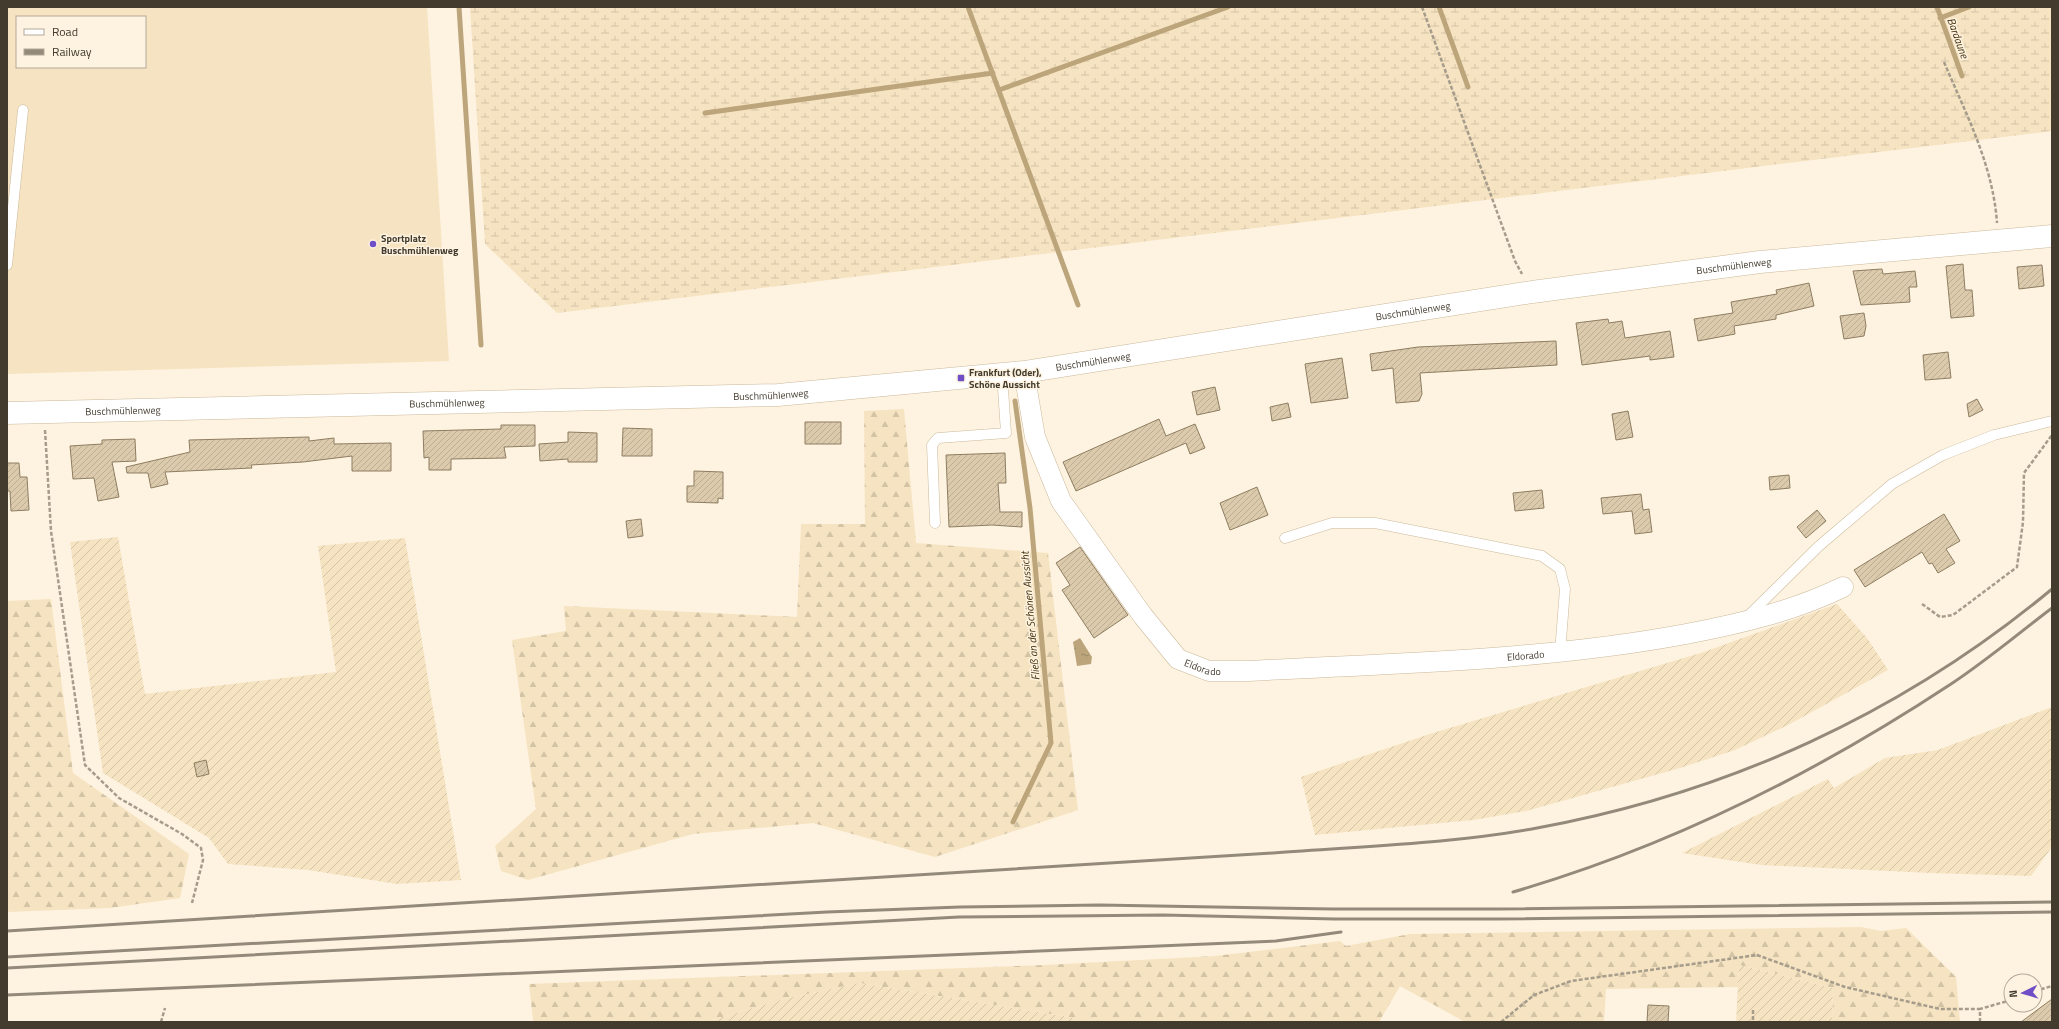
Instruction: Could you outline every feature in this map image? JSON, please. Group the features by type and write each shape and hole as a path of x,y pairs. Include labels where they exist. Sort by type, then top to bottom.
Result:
{"street":[{"name":"Buschmühlenweg","path":"7,413 778,395 1024,372 1532,292 1760,262 2052,236"},
{"name":"Eldorado","path":"1024,372 1035,437 1061,501 1143,616 1178,659 1209,671 1248,671 1560,653 1640,643 1742,622 1817,600 1843,587"}],"lane":[{"path":"7,265 23,110"},
{"path":"935,523 932,445 938,438 1006,433 1002,374"},
{"path":"1742,622 1819,546 1892,484 1943,455 1994,435 2052,421"},
{"path":"1285,538 1332,523 1375,523 1542,556 1560,569 1565,589 1560,653"}],"path":[{"path":"1422,7 1515,261 1532,292"},
{"path":"1944,62 1986,161 1996,204 1998,241"},
{"path":"44,412 51,531 85,765 119,798 182,834 200,848 203,860 192,903"},
{"path":"1922,604 1940,617 1953,615 2017,567 2023,522 2024,473 2052,435"},
{"path":"1501,1022 1534,995 1571,981 1758,955 1845,987 1940,1009 1980,1009 2003,1002"},
{"path":"161,1022 165,1008"},
{"path":"1980,1009 1980,1022"},
{"path":"1753,1010 1753,1022"}],"green space":[{"path":"7,7 427,7 449,361 7,374"},
{"path":"470,7 2052,7 2052,131 557,313 485,244"},
{"path":"904,409 916,543 1048,553 1078,810 935,857 813,823 693,834 528,880 501,871 495,846 536,809 512,640 566,631 564,606 797,617 801,524 865,524 864,411"},
{"path":"118,537 145,694 336,672 318,546 405,538 461,880 397,884 308,870 228,864 209,838 103,773 70,542"},
{"path":"51,599 73,773 189,854 180,898 110,908 7,912 7,601"},
{"path":"1837,604 1867,638 1888,670 1790,724 1735,750 1680,768 1526,811 1473,820 1315,835 1301,777 1433,733 1704,652"},
{"path":"2052,707 2052,847 2031,876 1761,865 1682,853 1828,779 1834,788 1885,758 1938,750"},
{"path":"1861,927 1881,931 1906,928 1956,977 1960,1022 1832,1022 1833,988 1739,965 1738,987 1606,989 1604,1022 1465,1022 1400,986 1379,1022 1075,1022 1075,1018 859,983 784,999 705,1022 536,1022 533,1020 529,984 1045,965 1215,956 1340,941 1346,946 1410,934"},
{"path":"1739,965 1833,988 1832,1022 1736,1022"},
{"path":"859,983 1075,1018 1075,1022 705,1022 784,999"}],"water":[{"path":"1080,638 1092,657 1091,664 1077,666 1073,642"}],"building":[{"path":"1963,264 1965,290 1972,290 1974,316 1951,318 1946,266"},
{"path":"2042,265 2044,286 2019,289 2017,267"},
{"path":"1882,269 1883,274 1915,271 1917,287 1909,287 1910,302 1861,305 1853,271"},
{"path":"1809,283 1814,306 1776,315 1776,319 1734,326 1735,334 1698,341 1694,319 1733,313 1731,302 1777,294 1776,290"},
{"path":"1864,313 1866,326 1864,336 1844,339 1840,316"},
{"path":"1608,319 1609,323 1622,321 1625,338 1670,331 1674,357 1650,360 1650,356 1582,365 1576,323"},
{"path":"1556,341 1557,365 1420,373 1422,394 1419,401 1396,403 1393,368 1372,371 1370,354 1418,347"},
{"path":"1948,352 1951,378 1925,380 1923,355"},
{"path":"1342,358 1348,398 1311,403 1305,364"},
{"path":"1215,387 1220,410 1197,415 1192,392"},
{"path":"1977,399 1983,410 1969,417 1967,404"},
{"path":"1288,403 1291,417 1272,421 1270,407"},
{"path":"1628,411 1633,437 1616,440 1612,414"},
{"path":"1159,419 1166,436 1195,424 1205,448 1190,454 1186,443 1076,491 1063,462"},
{"path":"805,422 841,422 841,444 805,444"},
{"path":"501,425 535,425 535,446 504,447 506,458 451,459 451,470 429,470 429,457 424,458 423,431 501,429"},
{"path":"623,428 652,429 652,456 622,456"},
{"path":"568,432 597,433 597,462 568,462 568,459 540,461 539,444 568,442"},
{"path":"309,437 309,441 334,438 334,444 391,443 391,471 352,471 352,456 303,462 251,465 252,468 165,472 168,484 151,488 148,473 127,473 126,467 190,452 189,440"},
{"path":"135,439 136,461 112,462 119,497 98,501 94,478 73,479 70,446 102,444 102,440"},
{"path":"1005,453 1006,483 998,483 1000,512 1022,512 1022,527 992,525 949,527 946,455"},
{"path":"7,463 19,463 20,477 27,477 29,510 11,511 10,491 7,491"},
{"path":"694,471 723,472 723,499 718,498 718,503 687,502 687,486 694,486"},
{"path":"1789,475 1790,488 1770,490 1769,477"},
{"path":"1257,487 1268,515 1230,530 1220,503"},
{"path":"1542,490 1544,508 1515,511 1513,493"},
{"path":"1641,494 1643,510 1649,509 1652,532 1635,534 1632,511 1603,514 1601,498"},
{"path":"1817,510 1826,521 1806,538 1797,527"},
{"path":"1944,514 1960,541 1946,549 1955,563 1938,573 1932,563 1929,564 1922,552 1865,587 1854,570"},
{"path":"641,519 643,536 628,538 626,521"},
{"path":"1080,547 1128,615 1094,638 1062,590 1070,585 1056,563"},
{"path":"206,760 209,774 197,777 194,763"},
{"path":"2052,999 2052,1022 2021,1022 2033,1013 2043,1013 2043,1006"},
{"path":"1648,1005 1669,1006 1668,1022 1647,1022"}],"waterway":[{"path":"459,7 481,345"},
{"path":"968,7 1078,305"},
{"path":"999,90 1228,7"},
{"path":"1439,7 1468,87"},
{"name":"Bardaune","path":"1937,7 1962,76"},
{"path":"1940,18 1969,7"},
{"path":"705,113 993,73"},
{"name":"Fließ an der Schönen Aussicht","path":"1013,822 1051,743 1030,508 1015,401"}],"railway":[{"path":"7,931 1273,853 1471,838 1537,828 1608,813 1677,793 1745,770 1810,742 1874,710 1936,674 1995,633 2052,589"},
{"path":"1513,892 1571,874 1628,853 1684,830 1794,777 1900,717 1951,684 2052,608"},
{"path":"7,957 827,912 960,907 1100,905 1333,909 1498,909 2052,902"},
{"path":"7,968 959,917 1163,915 1335,919 1497,919 2052,912"},
{"path":"7,995 1276,941 1341,932"}],"place":[{"name":"Sportplatz Buschmühlenweg","path":"373,244"},
{"name":"Frankfurt (Oder), Schöne Aussicht","path":"961,378"}]}
